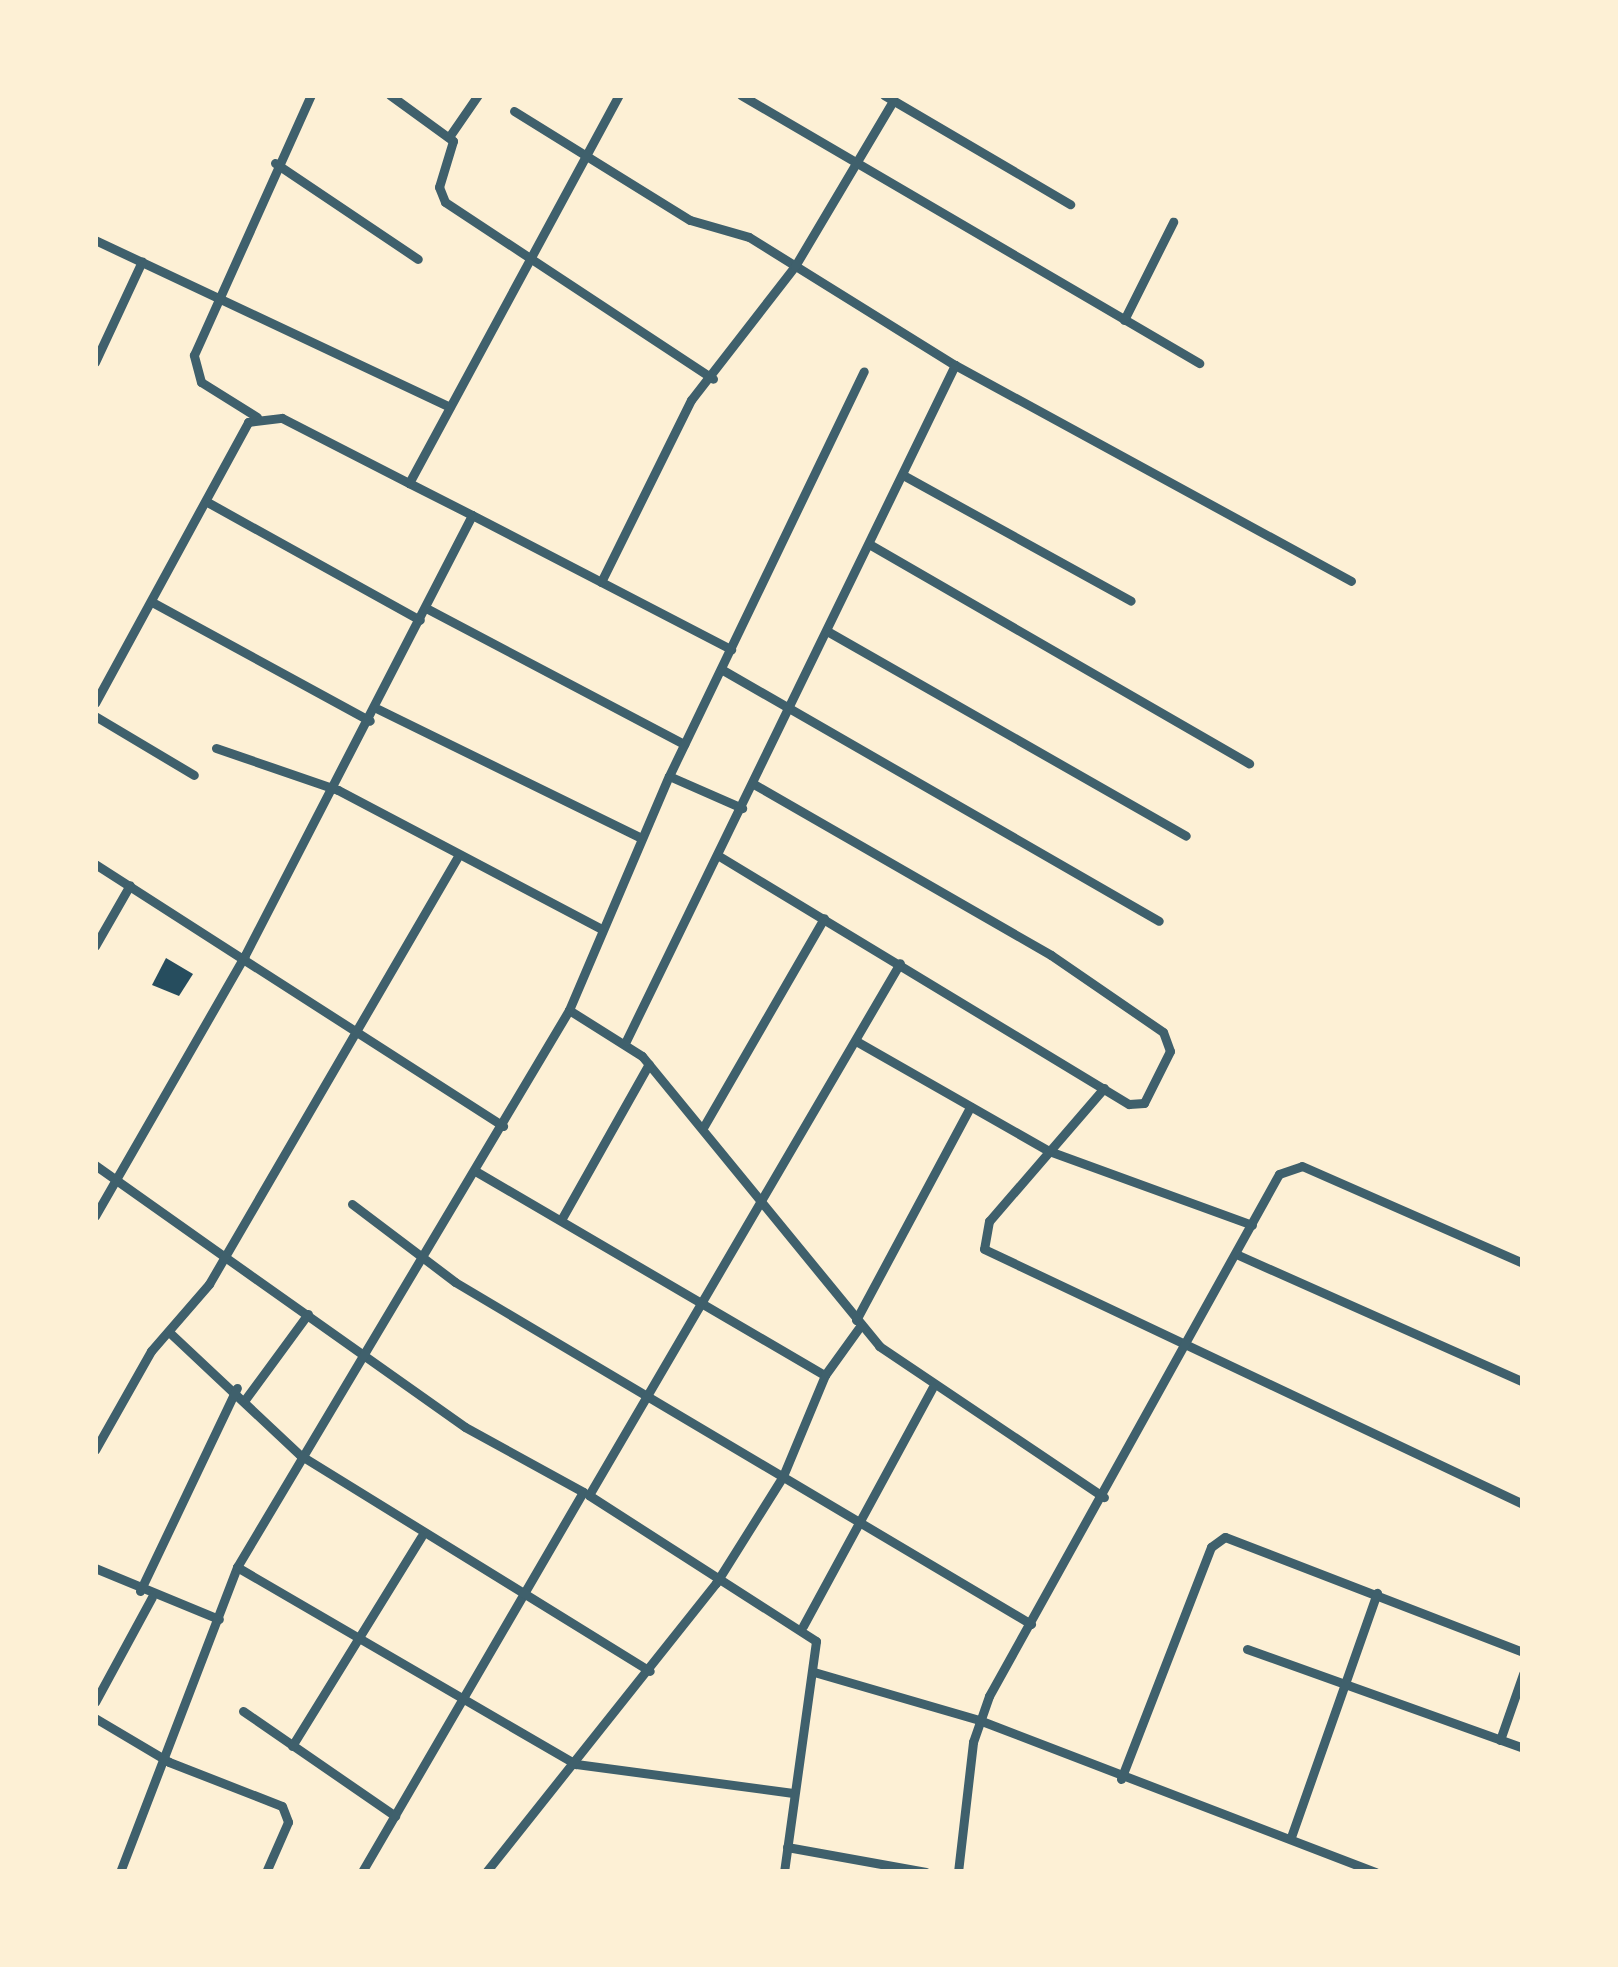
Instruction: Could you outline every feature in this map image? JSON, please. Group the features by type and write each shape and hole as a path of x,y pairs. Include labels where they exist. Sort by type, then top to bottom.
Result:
{"street":[{"path":"311,95 274,163 217,294 195,374 256,416 282,418 731,648"},
{"path":"390,95 449,137 454,156 440,197 529,261 713,379"},
{"path":"449,137 478,95"},
{"path":"409,483 618,95"},
{"path":"742,95 856,168 1199,363"},
{"path":"601,582 681,418 795,266 856,168 889,98 1070,204"},
{"path":"514,111 690,220 749,237 955,365 1351,581"},
{"path":"274,163 418,259"},
{"path":"1124,320 1173,222"},
{"path":"95,240 217,294 450,407"},
{"path":"95,362 142,261"},
{"path":"626,1042 955,365"},
{"path":"120,1872 169,1762 236,1568 300,1455 476,1172 569,1010 669,776 864,372"},
{"path":"96,700 256,416"},
{"path":"903,475 1131,601"},
{"path":"209,503 420,620"},
{"path":"95,1216 245,955 378,708 472,515"},
{"path":"869,544 1249,763"},
{"path":"152,602 370,721"},
{"path":"426,608 684,744"},
{"path":"827,631 1186,836"},
{"path":"721,669 1159,921"},
{"path":"378,708 642,838"},
{"path":"95,716 194,775"},
{"path":"216,748 334,789 457,858 602,929"},
{"path":"669,776 742,808"},
{"path":"719,856 1104,1088 1144,1103 1168,1038 1050,955 754,784"},
{"path":"95,1450 224,1253 457,858"},
{"path":"95,864 245,955 502,1126"},
{"path":"95,946 130,885"},
{"path":"704,1126 824,918"},
{"path":"784,1872 816,1641 802,1626 722,1573 589,1496 698,1299 763,1200 900,963"},
{"path":"569,1010 626,1042 649,1064 704,1126 859,1323 932,1388 1104,1497"},
{"path":"856,1041 1049,1151 1252,1225"},
{"path":"561,1220 649,1064"},
{"path":"1104,1088 989,1221 984,1249 1186,1348 1523,1504"},
{"path":"486,1872 650,1671 722,1573 784,1476 825,1375 859,1323 970,1106"},
{"path":"958,1872 979,1720 1279,1174 1295,1164 1523,1263"},
{"path":"95,1166 224,1253 465,1427 583,1492 466,1704 362,1872"},
{"path":"476,1172 825,1375"},
{"path":"352,1204 424,1258 1031,1624"},
{"path":"1236,1254 1523,1382"},
{"path":"244,1401 308,1314"},
{"path":"170,1332 237,1388 244,1401 300,1455 422,1537 650,1671"},
{"path":"140,1591 237,1388"},
{"path":"802,1626 932,1388"},
{"path":"1122,1779 1217,1540 1232,1536 1523,1652"},
{"path":"292,1746 422,1537"},
{"path":"95,1568 152,1598 219,1619"},
{"path":"236,1568 576,1764 793,1793"},
{"path":"1291,1836 1377,1593"},
{"path":"95,1702 152,1598"},
{"path":"1247,1650 1523,1748"},
{"path":"814,1672 979,1720 1122,1779 1291,1836 1376,1872"},
{"path":"1500,1740 1523,1674"},
{"path":"243,1711 395,1816"},
{"path":"95,1718 169,1762 287,1811 266,1872"},
{"path":"786,1847 926,1872"}],"building":[{"path":"166,958 193,974 179,996 152,985"}]}
